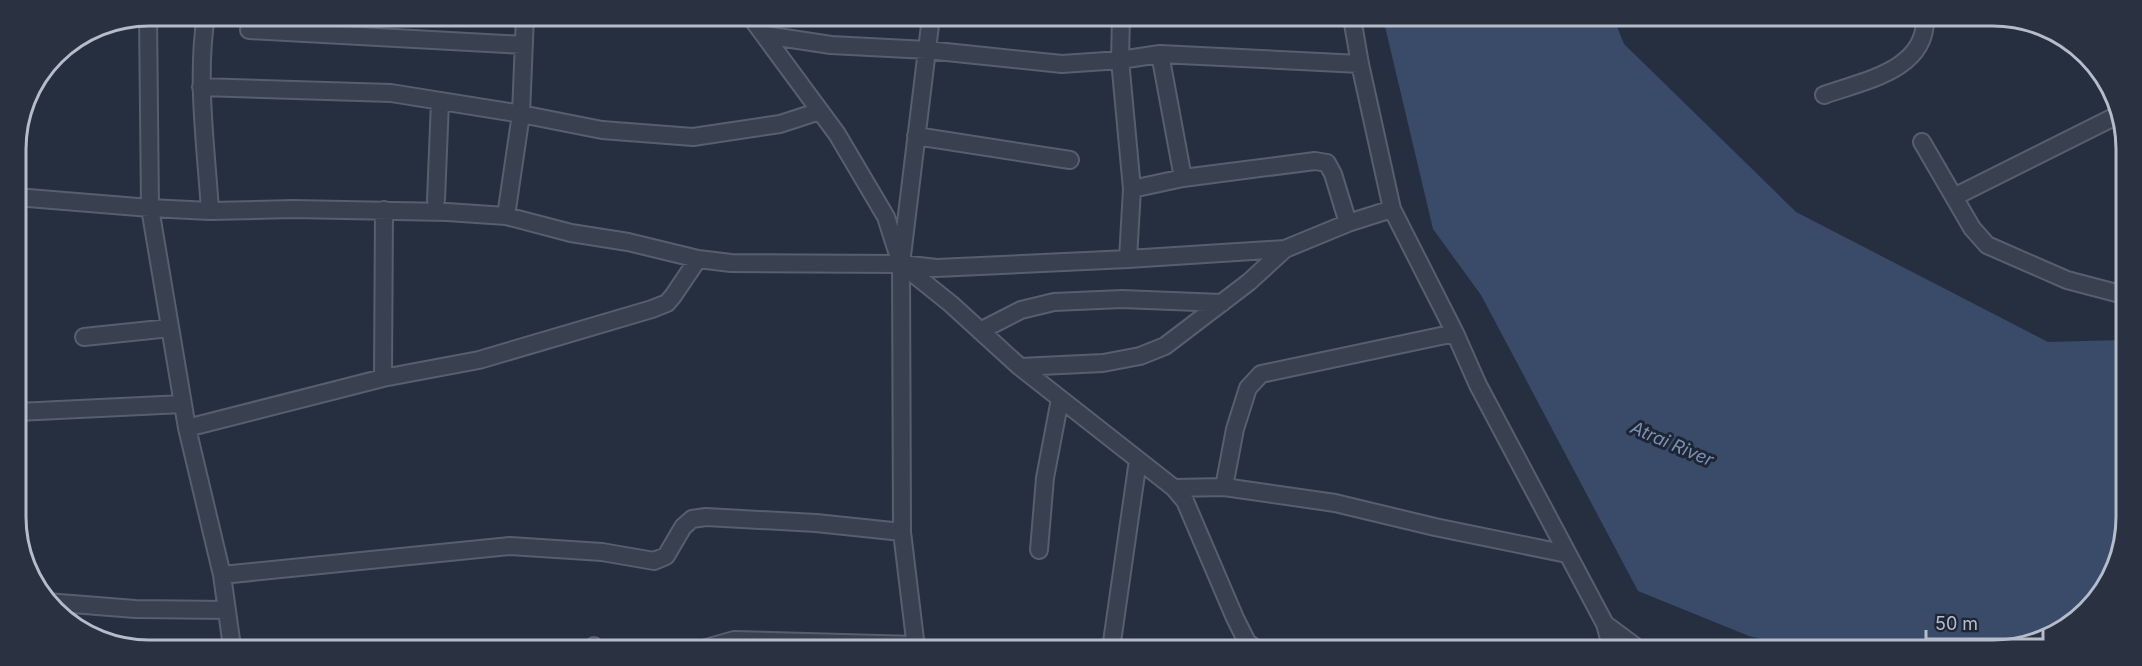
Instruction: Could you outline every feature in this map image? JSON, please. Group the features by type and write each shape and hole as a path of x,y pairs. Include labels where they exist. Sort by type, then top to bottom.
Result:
{"street":[{"path":"148,26 150,208 187,428 222,575 231,640"},
{"path":"204,26 201,87 210,211"},
{"path":"506,216 521,114 525,26"},
{"path":"758,26 837,134 886,217 901,264 1020,367 1174,488 1185,501 1246,640"},
{"path":"915,640 902,532 901,264 930,26"},
{"path":"1121,26 1120,60 1132,189 1128,259"},
{"path":"1353,26 1392,209 1455,333 1478,385 1605,624 1609,640"},
{"path":"1824,95 1904,63 1920,43 1925,26"},
{"path":"249,30 524,45"},
{"path":"765,34 831,45 927,50 1062,64 1120,60 1160,54 1360,64"},
{"path":"1160,54 1183,178"},
{"path":"201,87 391,93 602,130 693,137 780,124 820,111"},
{"path":"435,200 440,101"},
{"path":"1954,197 2112,118"},
{"path":"916,136 1070,160"},
{"path":"1922,142 1972,228 1987,245 2067,280 2116,294"},
{"path":"1132,189 1183,178 1315,161 1327,163 1333,174 1348,223"},
{"path":"26,197 210,211 384,210 506,216 571,233 628,242 698,259 731,263 901,264 937,268 1285,249 1348,223 1392,209"},
{"path":"383,378 384,210"},
{"path":"1020,367 1103,363 1140,356 1165,346 1249,282 1285,249"},
{"path":"187,428 383,378 479,360 652,309 667,303 698,259"},
{"path":"980,331 1020,310 1054,302 1122,299 1222,303"},
{"path":"84,337 170,328"},
{"path":"1224,488 1235,429 1248,388 1261,374 1455,333"},
{"path":"1039,550 1045,478 1060,399"},
{"path":"26,412 183,404"},
{"path":"1112,640 1138,460"},
{"path":"1174,488 1224,488 1335,503 1435,527 1567,554"},
{"path":"222,575 510,546 602,552 654,561 666,556 683,527 692,519 706,517 816,523 902,532"},
{"path":"62,604 135,609 227,610"},
{"path":"1605,624 1627,640"}],"water":[{"name":"Atrai River","path":"1385,26 1617,26 1624,44 1796,212 2048,342 2116,340 2116,518 2112,549 2104,572 2086,599 2055,624 2033,634 2002,640 1766,640 1749,636 1638,591 1481,295 1433,229"}]}
